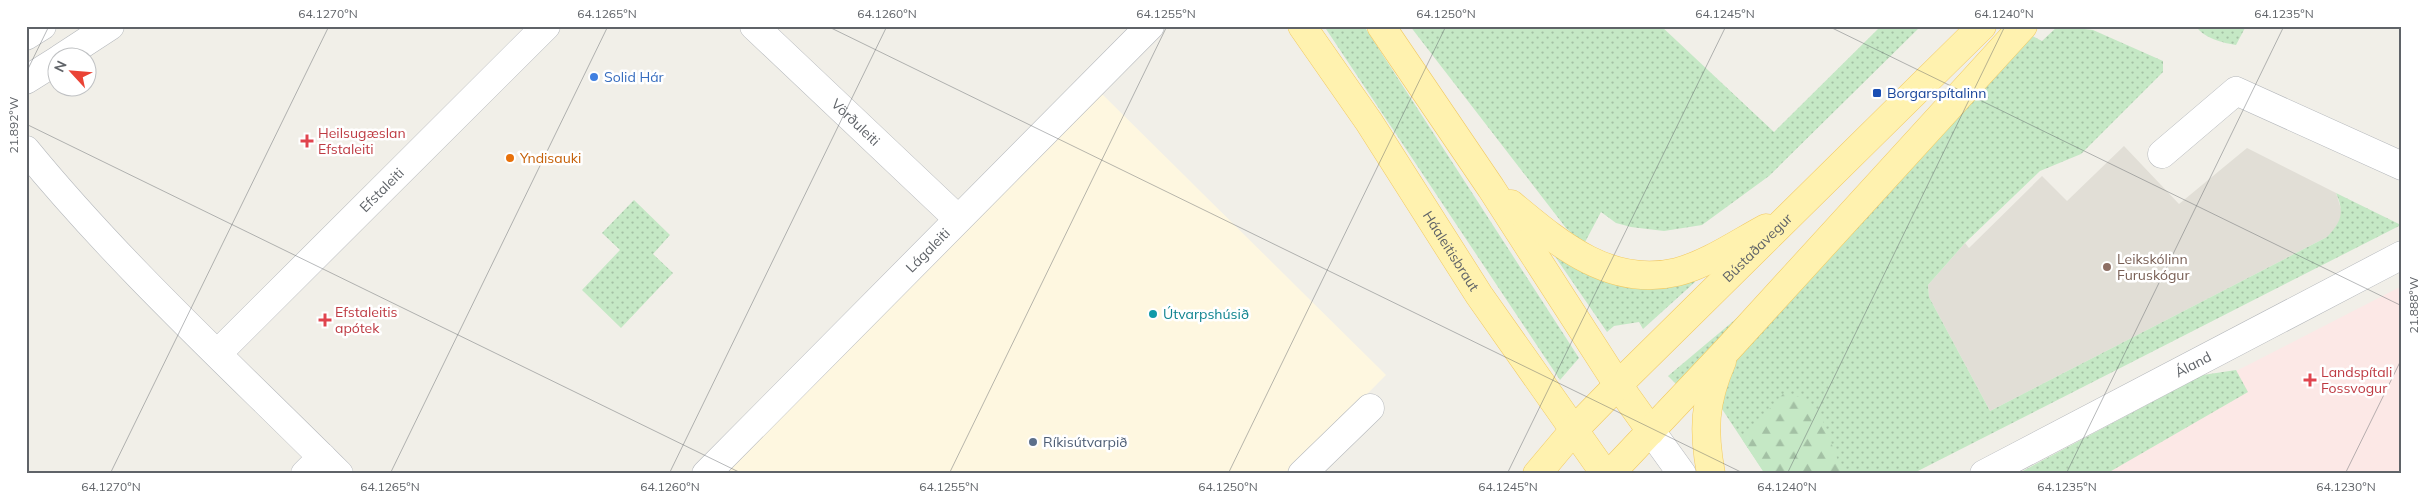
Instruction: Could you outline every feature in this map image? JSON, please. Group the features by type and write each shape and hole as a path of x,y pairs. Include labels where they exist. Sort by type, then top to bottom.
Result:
{"main road":[{"name":"Háaleitisbraut","path":"1302,26 1368,122 1480,295 1605,474"},
{"path":"1382,26 1491,188 1618,385 1650,431"},
{"name":"Bústaðavegur","path":"1536,474 1574,430 1618,385 1982,26"},
{"path":"1610,474 1728,349 2023,26"},
{"path":"1491,188 1552,238 1583,258 1608,269 1636,276 1655,276 1678,272 1709,258 1794,213"},
{"path":"1712,474 1705,436 1708,405 1714,379 1728,349"}],"street":[{"path":"26,36 42,26"},
{"path":"76,48 110,26"},
{"name":"Efstaleiti","path":"218,353 546,26"},
{"name":"Vörðuleiti","path":"754,26 958,219"},
{"name":"Lágaleiti","path":"706,474 1150,26"},
{"path":"26,80 48,66"},
{"path":"2162,154 2236,91 2402,166"},
{"path":"26,150 69,202 111,247 218,353 322,468"},
{"name":"Áland","path":"1984,474 2402,255"},
{"path":"1302,474 1370,408"},
{"path":"1650,431 1682,474"}],"shaded area":[{"name":"Útvarpshúsið","path":"1096,88 1386,375 1288,474 705,474"},
{"name":"Leikskólinn Furuskógur","path":"2124,146 2179,204 2247,148 2336,193 2342,212 2338,226 2327,237 1990,411 1929,297 1928,285 1965,243 1969,248 2042,176 2067,201"},
{"name":"Landspítali Fossvogur","path":"2402,286 2402,474 2035,474"}],"green space":[{"path":"1324,26 1364,26 1579,358 1560,380"},
{"path":"1410,26 1661,26 1774,132 1881,26 1921,26 1769,176 1702,225 1664,231 1631,227 1616,223 1601,212 1584,244 1566,228"},
{"path":"2058,26 2093,30 2163,61 2163,72 2081,154 2040,171 1965,243 1928,285 1929,297 1990,411 2327,237 2336,227 2340,217 2339,200 2336,193 2401,225 1912,474 1765,474 1718,403 1723,382 1745,343 2027,33 2042,41"},
{"path":"2196,26 2246,26 2236,45 2208,37"},
{"path":"634,200 670,235 653,254 673,273 621,328 582,290 620,250 602,233"},
{"path":"1558,253 1604,279 1629,287 1655,288 1692,277 1695,282 1643,329 1639,322 1614,326 1607,332 1554,255"},
{"path":"1762,297 1680,388 1668,376"},
{"path":"2236,370 2248,392 2106,474 2017,474 2203,375"},
{"path":"1783,394 1805,398 1823,421 1843,474 1765,474 1742,439"}],"place":[{"name":"Solid Hár","path":"594,77"},
{"name":"Borgarspítalinn","path":"1877,93"},
{"name":"Heilsugæslan Efstaleiti","path":"307,141"},
{"name":"Yndisauki","path":"510,158"},
{"name":"Leikskólinn Furuskógur","path":"2107,267"},
{"name":"Útvarpshúsið","path":"1153,314"},
{"name":"Efstaleitis apótek","path":"325,320"},
{"name":"Landspítali Fossvogur","path":"2310,380"},
{"name":"Ríkisútvarpið","path":"1033,442"}]}
